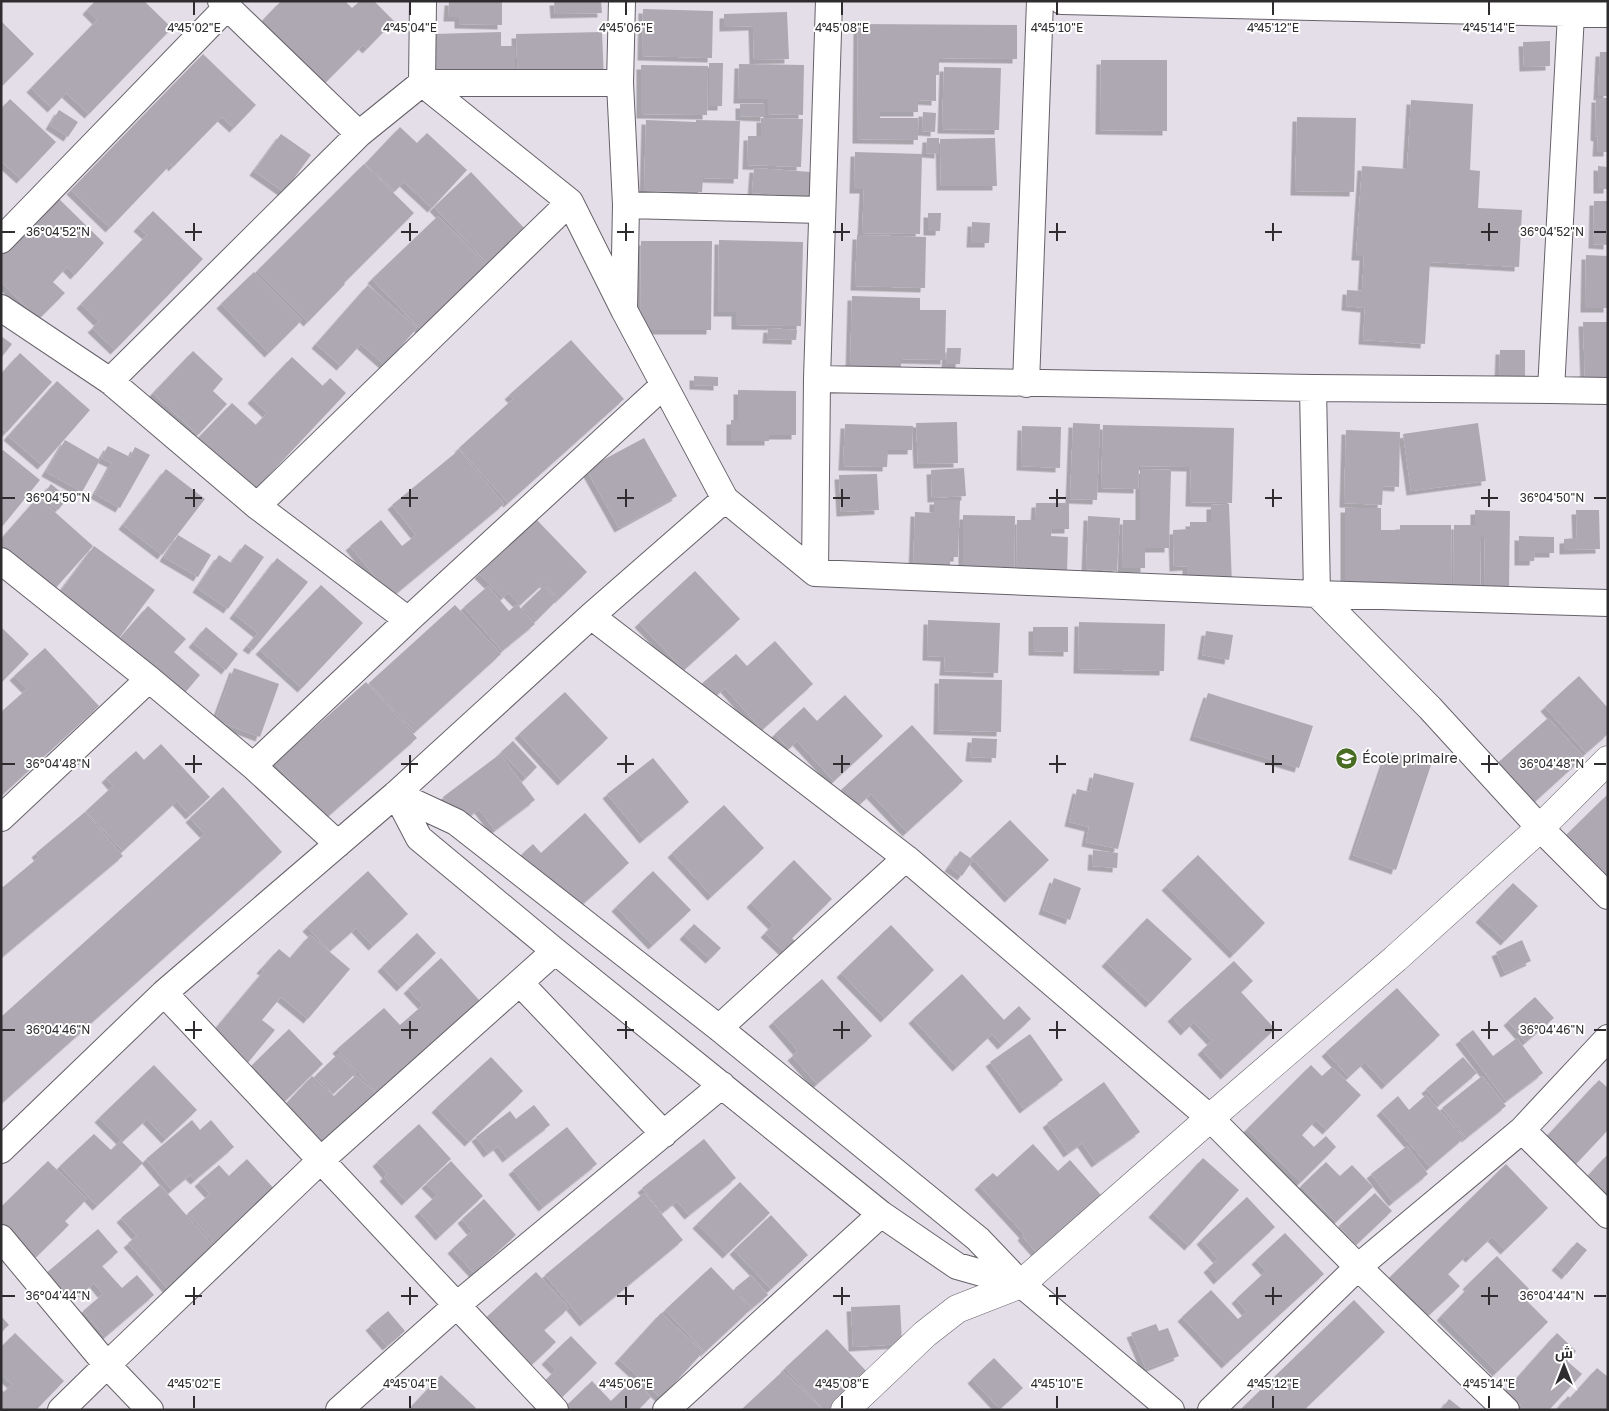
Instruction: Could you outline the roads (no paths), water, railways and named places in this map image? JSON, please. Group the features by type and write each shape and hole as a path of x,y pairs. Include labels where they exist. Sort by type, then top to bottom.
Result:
{"street":[{"path":"422,83 423,1"},
{"path":"622,1 620,83 626,205 624,310"},
{"path":"815,573 821,210 829,1"},
{"path":"1026,384 1040,1"},
{"path":"1062,1 1608,14"},
{"path":"1,240 224,4 360,134"},
{"path":"1551,390 1571,14"},
{"path":"422,83 570,202 624,310 725,499 815,573 1317,594 1608,603"},
{"path":"110,381 360,134 422,83 620,83"},
{"path":"257,506 570,202"},
{"path":"626,205 821,210"},
{"path":"1,308 110,381 257,506 408,620"},
{"path":"817,380 1608,391"},
{"path":"253,766 408,620 664,385"},
{"path":"1313,388 1317,594 1430,708 1540,828 1608,896"},
{"path":"1,1150 164,993 396,794 591,616 725,499"},
{"path":"1,561 149,679 253,766 338,844"},
{"path":"591,616 906,858 1210,1118 1358,1267 1506,1410"},
{"path":"1,818 149,679"},
{"path":"845,1410 925,1334 957,1309 1021,1284 1395,959 1540,828 1608,760"},
{"path":"396,794 418,838 555,951 882,1214 957,1266 1021,1284"},
{"path":"396,794 456,822 719,1028 978,1239 1021,1284 1171,1410"},
{"path":"719,1028 906,858"},
{"path":"61,1410 321,1160 555,951"},
{"path":"520,983 664,1134"},
{"path":"164,993 555,1410"},
{"path":"1211,1410 1358,1267 1522,1130 1608,1038"},
{"path":"339,1410 457,1305 722,1085"},
{"path":"1522,1130 1608,1215"},
{"path":"666,1410 882,1214"},
{"path":"1,1238 107,1365 150,1410"}],"place":[{"name":"École primaire","path":"1346,758"}]}
